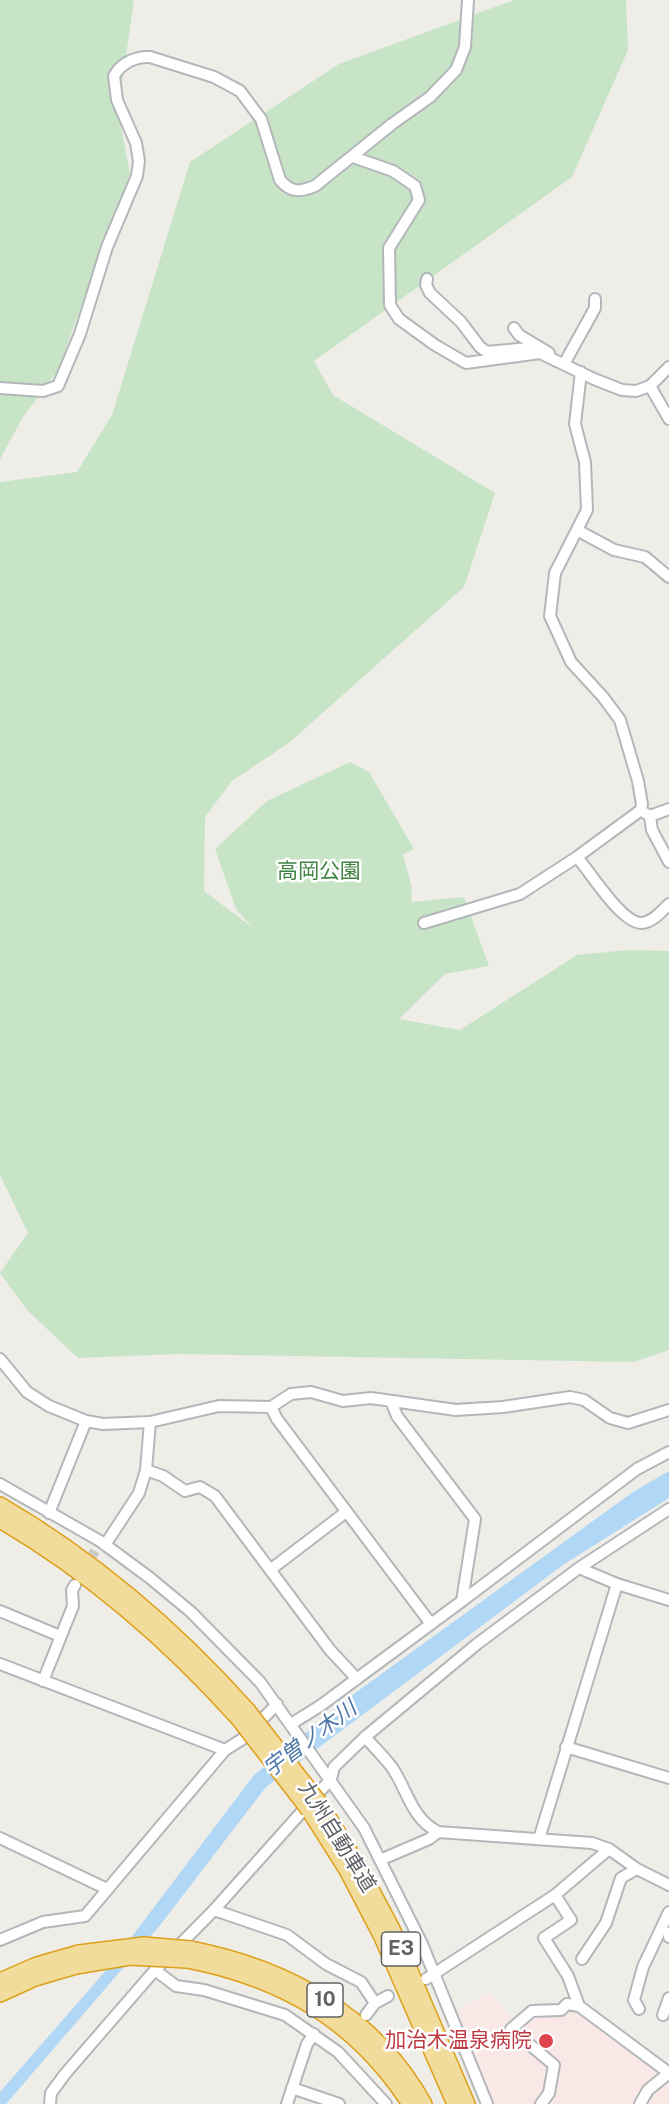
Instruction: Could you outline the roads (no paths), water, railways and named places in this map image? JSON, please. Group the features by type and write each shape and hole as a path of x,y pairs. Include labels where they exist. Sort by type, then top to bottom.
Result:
{"highway":[{"name":"九州自動車道","path":"0,1505 83,1559 130,1595 184,1644 244,1715 358,1865 392,1929 467,2104"},
{"name":"九州自動車道","path":"0,1520 76,1569 122,1604 244,1715"},
{"name":"九州自動車道","path":"314,1806 381,1935 455,2104"},
{"name":"10","path":"189,1954 259,1978 296,1995 343,2027 370,2051 410,2104"},
{"name":"10","path":"0,1981 37,1965 78,1959 189,1954 269,1969 322,1997 351,2019 390,2056 424,2104"},
{"name":"10","path":"0,1994 78,1959"}],"street":[{"path":"0,388 43,391 58,386 80,334 107,247 137,176 139,161 136,143 117,100 114,76 123,64 150,57 214,77 240,91 261,119 273,165 287,188 304,191 315,186 392,124 430,97 456,70 465,47 468,0"},
{"path":"353,157 393,171 415,186 419,200 413,213 392,240 387,256 390,305 399,319 435,345 466,363 539,353"},
{"path":"427,279 426,285 430,293 461,322 480,347 487,352 533,348 539,353 622,390 636,391 650,386 669,367"},
{"path":"560,362 595,308 595,299"},
{"path":"514,328 519,335 546,350 560,362"},
{"path":"581,372 576,424 588,484 587,510 555,573 550,616 571,662 603,697 620,720 629,742 645,813 669,862"},
{"path":"650,386 669,419"},
{"path":"577,530 599,544 645,557 669,577"},
{"path":"424,923 520,894 645,813 669,809"},
{"path":"577,857 626,918 641,923 651,920 669,904"},
{"path":"0,1359 27,1392 49,1406 86,1421 112,1424 150,1422 219,1406 271,1407 291,1394 311,1392 343,1401 371,1398 456,1410 514,1406 555,1397 570,1397 584,1401 610,1418 628,1423 669,1410"},
{"path":"391,1401 397,1416 475,1519 462,1601"},
{"path":"271,1407 277,1419 431,1624"},
{"path":"49,1513 86,1421"},
{"path":"100,1546 139,1493 146,1470 150,1422"},
{"path":"292,1725 637,1469 669,1452"},
{"path":"146,1470 163,1476 184,1491 200,1487 215,1497 330,1650 357,1679"},
{"path":"0,1484 100,1546 191,1612 250,1670 277,1704 364,1828 487,2104"},
{"path":"50,2104 51,2093 65,2074 155,1970 214,1910 333,1767 365,1737 477,1644 579,1568 669,1509"},
{"path":"270,1570 346,1512"},
{"path":"579,1568 617,1584 669,1600"},
{"path":"538,1839 617,1584"},
{"path":"43,1681 73,1606 72,1590 75,1585"},
{"path":"0,1611 60,1636"},
{"path":"0,1664 225,1750"},
{"path":"0,1940 43,1922 85,1916 225,1750 244,1738 277,1704"},
{"path":"365,1737 392,1768 411,1807 423,1824 438,1832 592,1843 609,1849 637,1869 669,1885"},
{"path":"566,1747 669,1778"},
{"path":"380,1860 429,1839 438,1832"},
{"path":"0,1838 107,1888"},
{"path":"431,1977 555,1895 609,1849"},
{"path":"582,1959 606,1923 621,1878 637,1869"},
{"path":"555,1895 571,1920 544,1938 568,1976 579,2006"},
{"path":"214,1910 287,1935 326,1964 362,1982 375,2003"},
{"path":"639,2009 634,2000 643,1967 669,1911"},
{"path":"155,1970 176,1986 204,1990 285,2015 339,2052 386,2104"},
{"path":"366,2015 375,2003 388,1996"},
{"path":"663,2015 669,1998"},
{"path":"541,2104 549,2093 554,2065 511,2030 532,2012 561,2010 567,2004 579,2006 669,2073 648,2090 640,2104"},
{"path":"286,2104 307,2044 314,2034"},
{"path":"339,2052 346,2041"},
{"path":"292,2088 339,2104"}],"water":[{"name":"宇曽ノ木川","path":"669,1471 669,1498 563,1565 266,1787 161,1924 6,2104 0,2104 0,2092 108,1968 254,1775 355,1693 633,1492"}],"waterway":[{"path":"449,1404 494,1402"},
{"path":"85,1415 109,1419"}],"tunnel":[{"path":"85,1569 95,1551"}],"place":[{"name":"加治木温泉病院","path":"546,2041"}],"park label":[{"name":"高岡公園","path":"319,872"}]}
